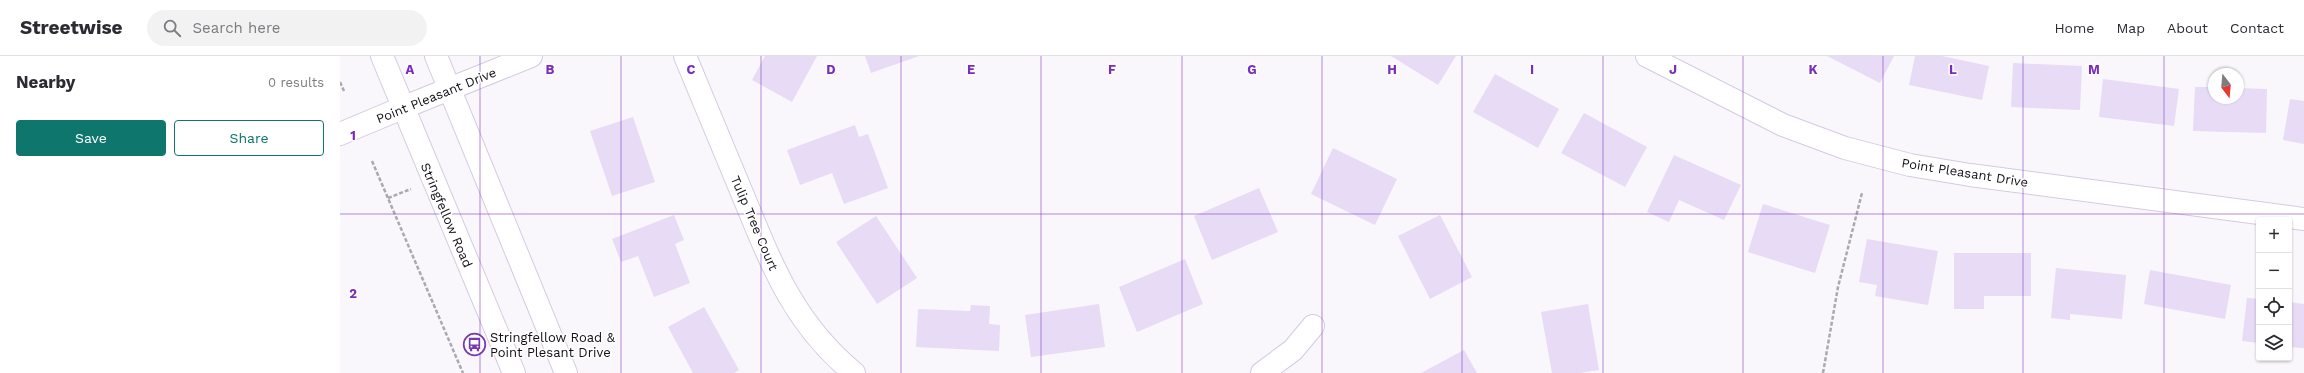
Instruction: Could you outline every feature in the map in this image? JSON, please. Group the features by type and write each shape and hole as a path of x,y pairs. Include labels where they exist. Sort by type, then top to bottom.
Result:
{"street":[{"name":"Stringfellow Road","path":"382,56 402,108 514,373"},
{"path":"436,56 566,373"},
{"name":"Point Pleasant Drive","path":"340,134 531,56"},
{"name":"Tulip Tree Court","path":"685,56 772,265 789,299 811,331 854,373"},
{"name":"Point Pleasant Drive","path":"1647,56 1783,125 1845,148 1910,165 1977,176 2304,219"},
{"path":"1262,373 1293,350 1313,326"}],"path":[{"path":"340,82 344,91"},
{"path":"372,161 463,373"},
{"path":"388,198 414,188"},
{"path":"1823,373 1838,287 1862,192"}],"building":[{"path":"765,56 817,56 792,102 752,80"},
{"path":"865,56 919,56 871,73"},
{"path":"1391,56 1456,56 1438,85"},
{"path":"1827,56 1894,56 1880,83"},
{"path":"1915,56 1942,56 1989,66 1982,100 1909,85"},
{"path":"2013,63 2082,66 2080,110 2011,107"},
{"path":"1495,74 1559,109 1538,148 1473,112"},
{"path":"2103,79 2179,89 2174,126 2099,117"},
{"path":"2195,87 2208,87 2208,104 2244,104 2244,88 2267,89 2266,133 2193,131"},
{"path":"2290,99 2304,101 2304,144 2283,140"},
{"path":"1584,113 1647,147 1625,187 1561,153"},
{"path":"633,117 655,182 612,196 590,131"},
{"path":"855,125 859,137 868,134 888,188 844,204 832,173 800,185 787,150"},
{"path":"1333,148 1397,179 1375,225 1311,194"},
{"path":"1674,155 1741,185 1724,220 1679,200 1669,222 1647,212"},
{"path":"1259,188 1278,232 1212,260 1194,216"},
{"path":"1763,204 1830,225 1815,273 1748,252"},
{"path":"674,215 684,240 675,244 690,283 654,297 638,256 621,262 612,239"},
{"path":"1440,215 1472,277 1430,299 1398,236"},
{"path":"876,216 917,278 877,304 836,242"},
{"path":"1867,239 1938,251 1928,305 1875,296 1877,285 1859,282"},
{"path":"1954,253 2031,253 2031,296 1984,296 1984,309 1954,309"},
{"path":"1185,259 1203,304 1137,332 1119,287"},
{"path":"2056,268 2126,275 2122,319 2070,314 2070,320 2051,318"},
{"path":"2150,270 2231,285 2225,319 2144,304"},
{"path":"2247,298 2256,299 2256,343 2242,341"},
{"path":"2292,302 2304,304 2304,348 2292,347"},
{"path":"1099,304 1105,347 1031,357 1025,315"},
{"path":"1588,304 1599,370 1580,373 1552,373 1541,312"},
{"path":"971,305 990,306 989,324 1000,325 999,351 916,347 918,309 970,311"},
{"path":"704,307 739,370 734,373 693,373 668,327"},
{"path":"1464,350 1477,373 1421,373"}],"place":[{"name":"Stringfellow Road & Point Plesant Drive","path":"475,344"}]}
